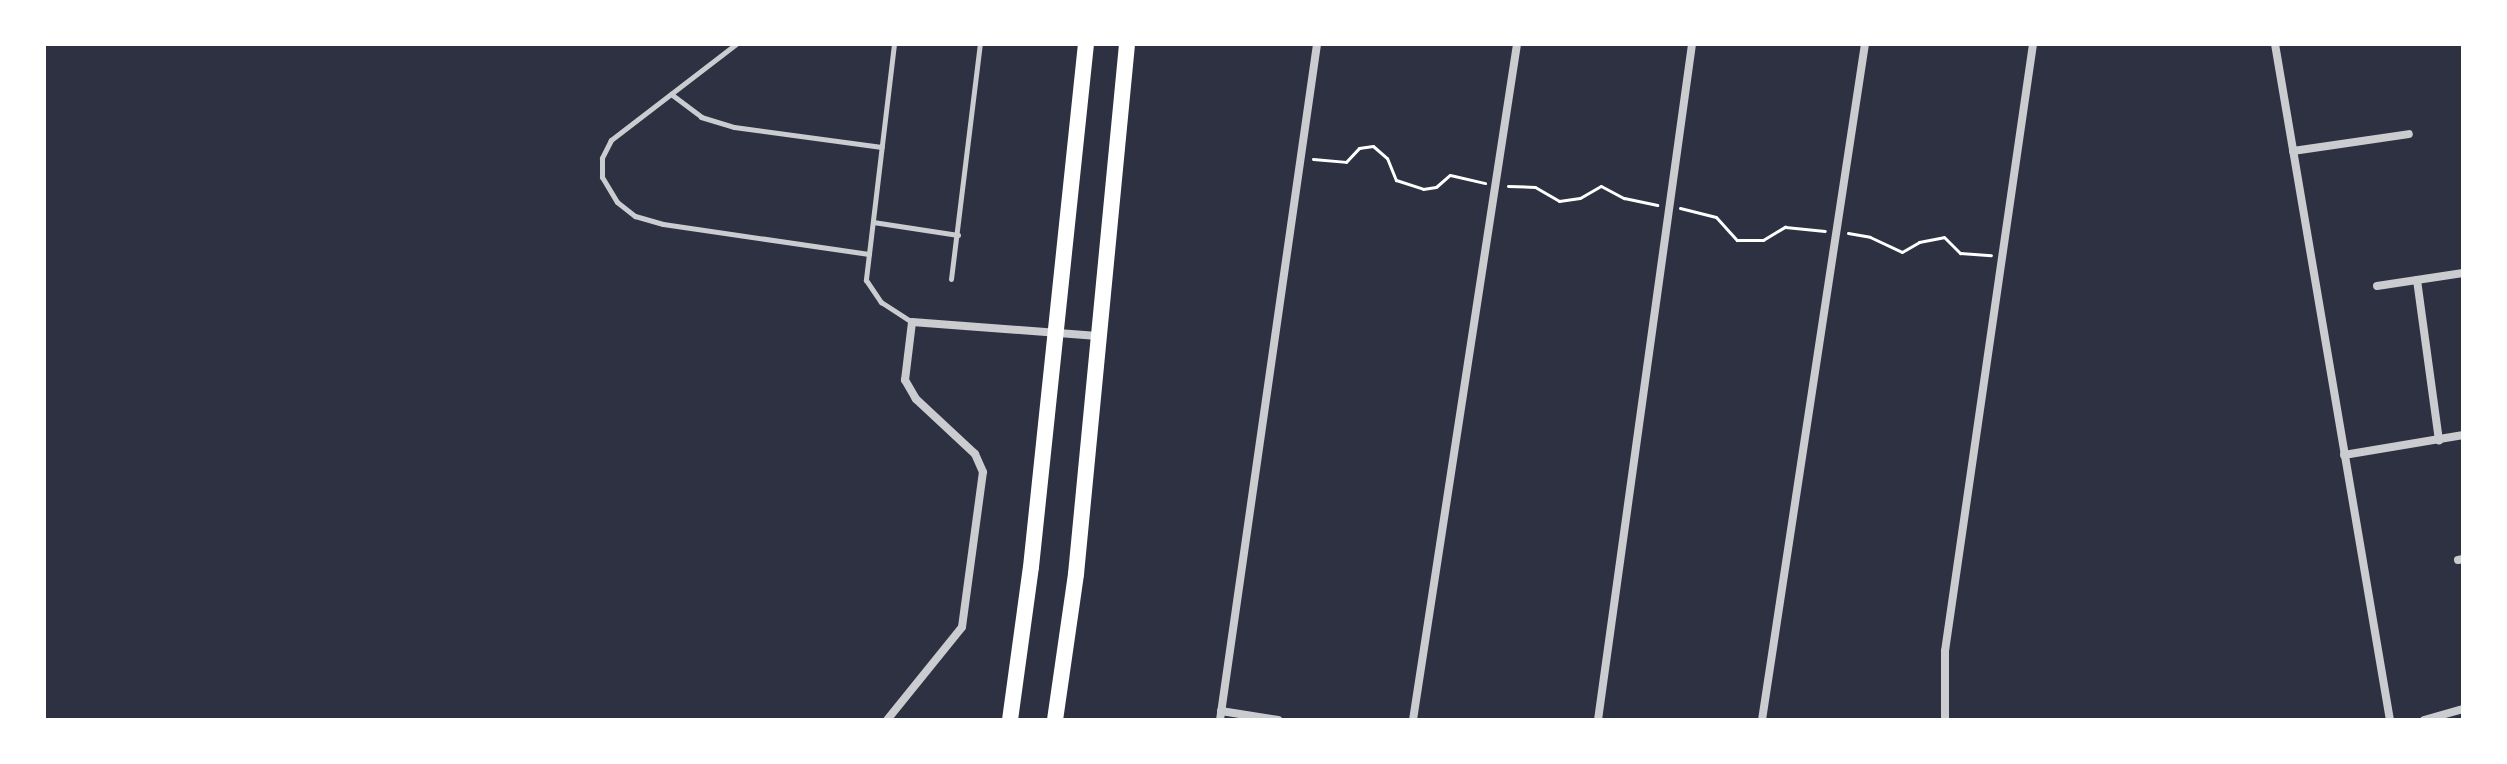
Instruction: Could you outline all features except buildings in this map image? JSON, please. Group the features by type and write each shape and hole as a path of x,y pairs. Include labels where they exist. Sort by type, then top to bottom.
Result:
{"main road":[{"path":"1010,720 1031,567 1086,44"},
{"path":"1055,720 1076,574 1127,44"}],"street":[{"path":"1278,720 1220,716 1317,44"},
{"path":"1413,720 1517,44"},
{"path":"1598,720 1692,44"},
{"path":"1762,720 1865,44"},
{"path":"1945,720 1945,651 2033,44"},
{"path":"2275,44 2390,720"},
{"path":"2293,151 2409,134"},
{"path":"2377,286 2463,273"},
{"path":"2417,280 2439,440"},
{"path":"887,720 962,627 983,472 975,454 916,399 905,380 912,322 1097,336"},
{"path":"2344,455 2463,435"},
{"path":"2424,720 2463,709"}],"lane":[{"path":"736,44 611,140 602,158 602,177 617,202 635,216 663,224 869,254"},
{"path":"894,44 866,280 881,302 912,322"},
{"path":"951,279 980,44"},
{"path":"671,94 701,117 734,127 882,147"},
{"path":"873,222 958,235"}],"path":[{"path":"1299,157 1346,162 1359,148 1373,146 1387,158 1396,180 1423,189 1436,187 1450,175 1497,186 1535,187 1559,201 1580,198 1601,186 1624,198 1701,210 1716,217 1737,240 1763,240 1785,227 1870,237 1902,252 1919,242 1944,237 1960,253 2002,256"}]}
